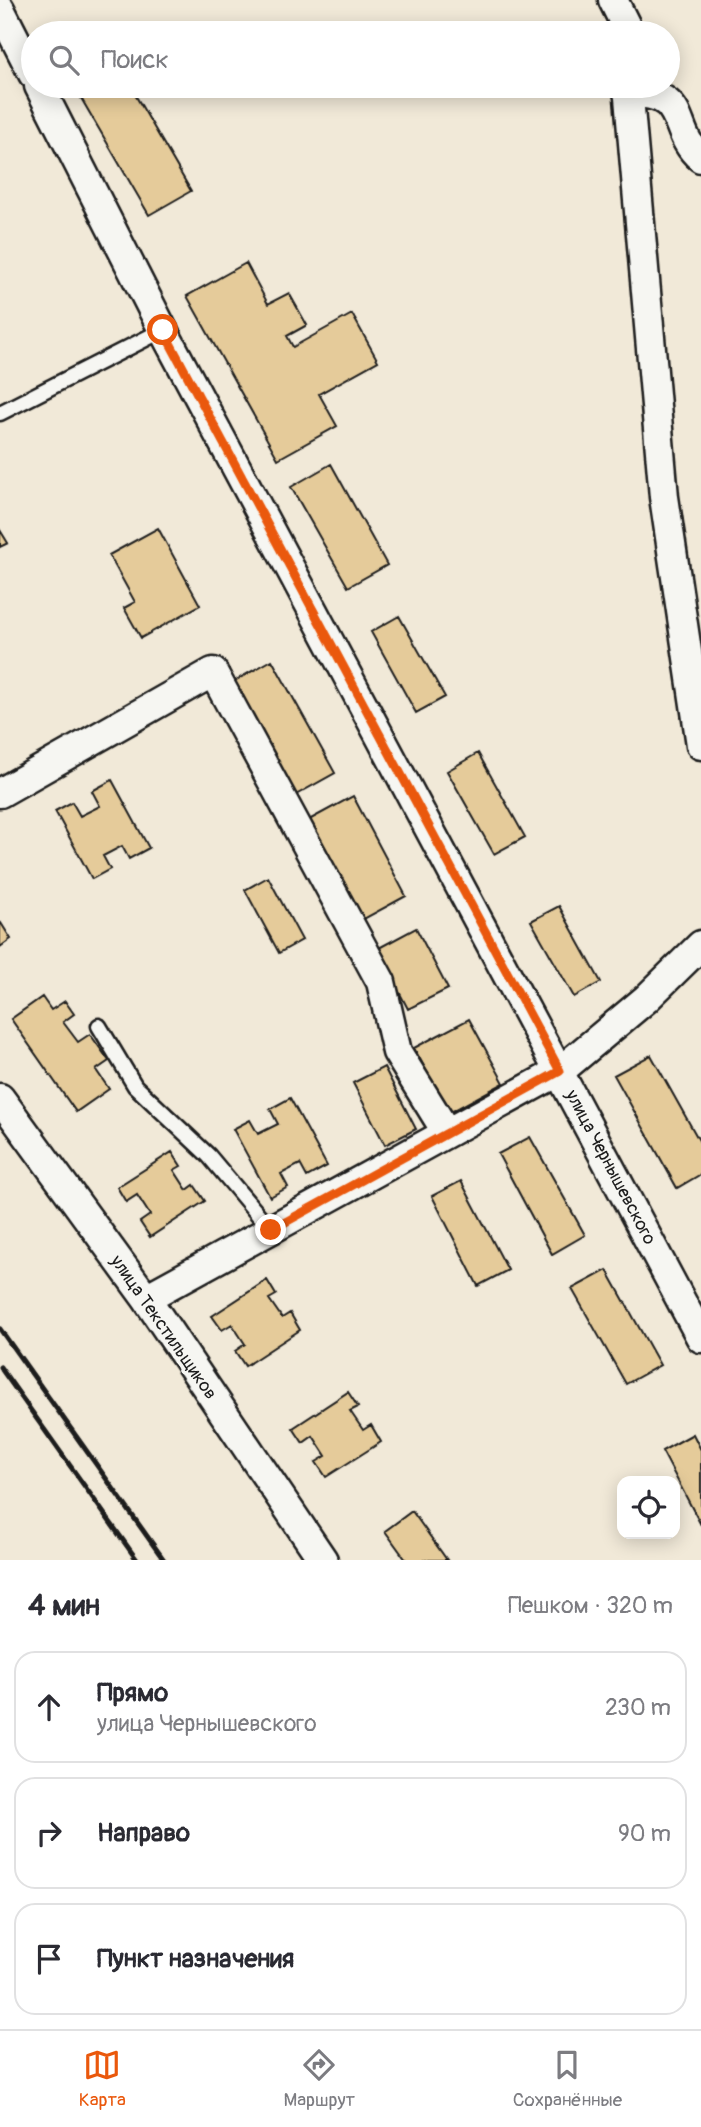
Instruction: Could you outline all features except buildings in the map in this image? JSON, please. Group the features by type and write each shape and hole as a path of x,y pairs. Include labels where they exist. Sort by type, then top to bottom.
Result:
{"street":[{"path":"613,0 624,21"},
{"path":"0,9 21,50"},
{"name":"улица Чернышевского","path":"45,98 163,330 701,1338"},
{"path":"629,98 664,497 701,745"},
{"path":"660,98 666,100 678,116 694,152 701,158"},
{"path":"0,793 213,672 381,982 397,1052 447,1133"},
{"path":"146,1298 560,1071 646,999 701,944"},
{"name":"улица Текстильщиков","path":"0,1098 146,1298 323,1560"}],"lane":[{"path":"0,413 163,330"},
{"path":"99,1026 135,1086 209,1156 271,1230"}],"railway":[{"path":"0,1329 164,1560"},
{"path":"0,1367 137,1560"}],"route":[{"path":"163,330 560,1071 271,1230"}]}
